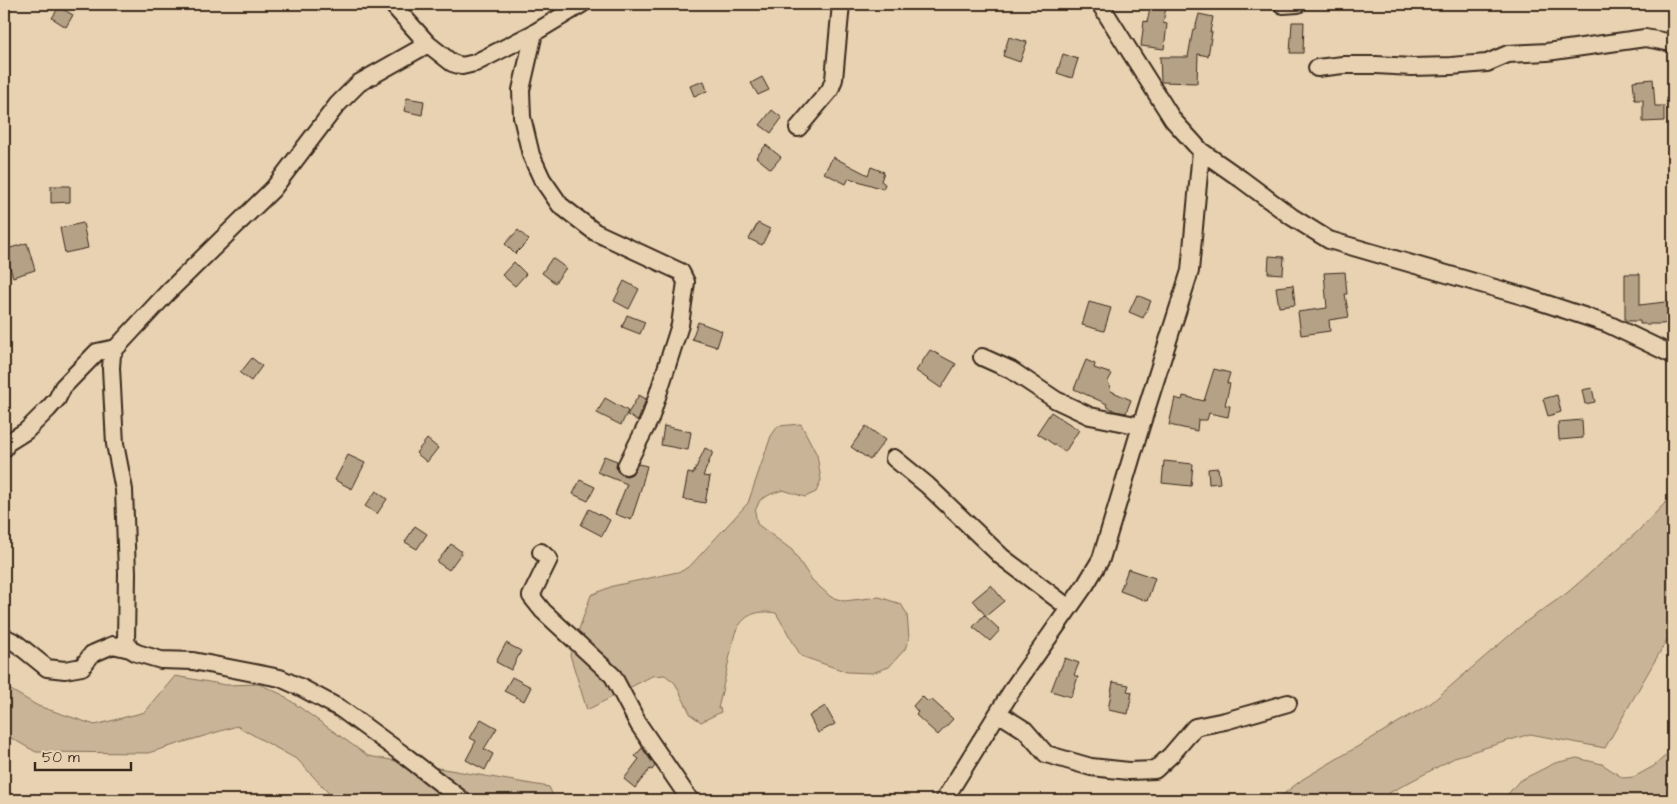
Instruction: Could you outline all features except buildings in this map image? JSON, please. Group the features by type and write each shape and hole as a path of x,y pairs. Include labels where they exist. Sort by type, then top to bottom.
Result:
{"street":[{"path":"392,4 428,44 452,63 462,66 475,63 534,33 582,4"},
{"path":"798,128 830,90 834,79 841,4"},
{"path":"1100,4 1173,120 1201,151 1292,217 1329,240 1535,300 1608,324 1673,355"},
{"path":"534,33 521,90 522,117 530,155 542,179 560,205 595,232 681,272 686,282 680,326 650,419 626,466"},
{"path":"1317,68 1376,64 1412,68 1451,66 1487,63 1508,54 1547,52 1645,38 1673,42"},
{"path":"130,649 126,640 124,490 115,444 112,354 168,292 273,189 337,105 359,83 428,44"},
{"path":"944,800 1016,684 1101,559 1190,271 1201,151"},
{"path":"4,449 7,443 26,431 48,409 57,399 62,387 97,352 116,348"},
{"path":"982,357 1011,370 1056,400 1090,416 1141,426"},
{"path":"894,458 927,485 1002,557 1069,608"},
{"path":"541,552 549,559 531,596 543,611 613,676 639,725 690,800"},
{"path":"4,637 16,643 47,668 65,670 82,667 92,654 113,645 161,660 194,661 280,678 341,709 462,800"},
{"path":"998,713 1025,730 1046,754 1091,767 1155,770 1195,727 1288,703"}],"shaded area":[{"path":"801,424 817,455 821,480 816,492 805,497 783,490 771,494 760,500 755,511 757,524 792,550 812,580 831,597 844,601 879,597 901,604 907,614 909,638 905,649 889,667 872,673 847,672 801,656 776,613 762,612 751,615 742,621 735,633 718,709 720,708 721,712 701,722 691,715 675,683 665,675 652,676 587,710 570,655 591,595 613,586 682,571 691,565 748,503 771,436 778,426"},
{"path":"1673,495 1673,629 1605,748 1530,734 1458,756 1376,800 1276,800 1303,779 1431,703 1524,623 1567,593 1635,534"},
{"path":"175,676 226,685 259,684 281,694 368,756 549,787 555,800 335,800 298,760 237,726 148,753 36,752 4,734 4,686 38,706 95,725 145,712"},
{"path":"1673,749 1673,800 1503,800 1519,781 1555,763 1577,758 1602,764 1623,778 1634,777 1654,766"}]}
